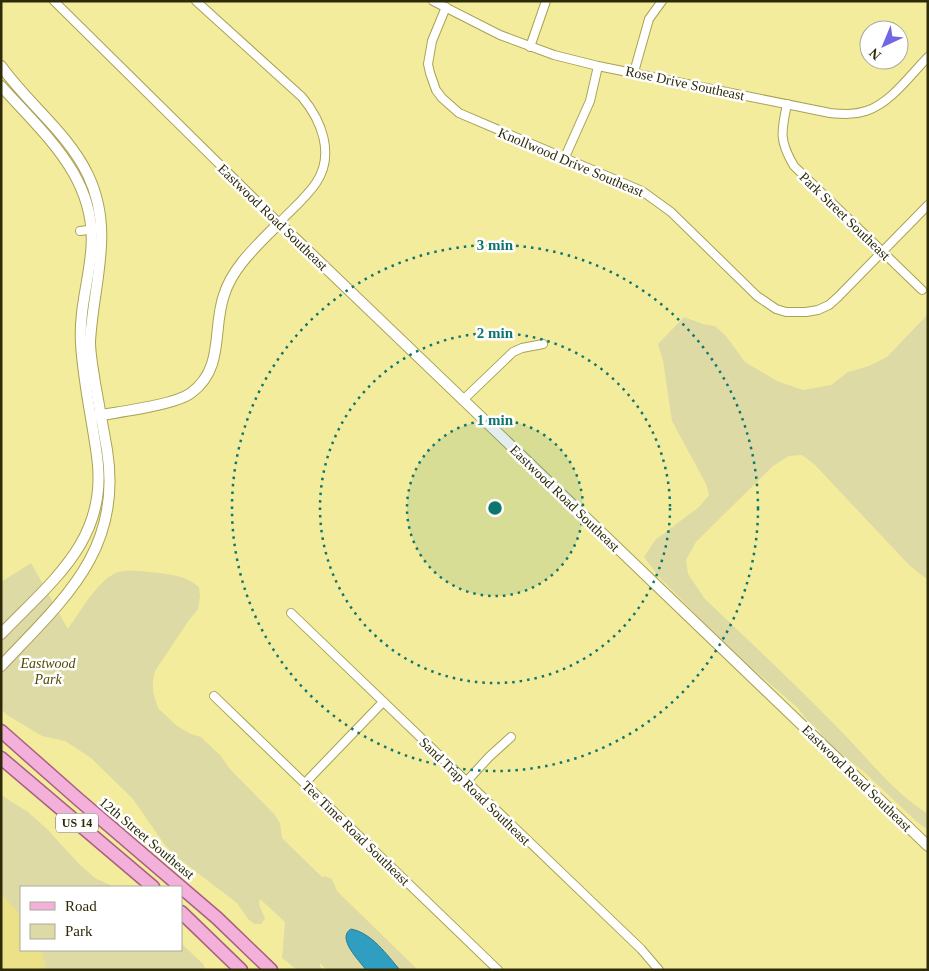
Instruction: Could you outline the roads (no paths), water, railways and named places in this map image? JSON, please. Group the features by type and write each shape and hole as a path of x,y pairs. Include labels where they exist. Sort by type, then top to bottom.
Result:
{"main road":[{"name":"12th Street Southeast","path":"1,730 180,886"},
{"name":"US 14","path":"1,758 152,886"},
{"name":"12th Street Southeast","path":"182,888 217,918 271,970"},
{"path":"182,913 241,970"}],"street":[{"name":"Eastwood Road Southeast","path":"54,1 279,223 928,846"},
{"path":"96,416 165,403 191,394 201,382 214,360 223,296 228,284 241,263 312,189 323,168 324,140 313,110 196,1"},
{"name":"Rose Drive Southeast","path":"433,1 500,35 554,55 598,66 830,113 856,113 874,108 891,95 928,56"},
{"path":"530,47 546,1"},
{"path":"634,72 649,19 662,1"},
{"name":"Knollwood Drive Southeast","path":"446,7 432,41 428,58 431,78 442,98 459,113 470,119 565,157 642,191 672,212 766,304 786,312 806,312 818,310 829,305 928,205"},
{"path":"1,66 74,150 88,174 96,196 97,229 82,308 80,333 83,370 108,458 110,480 108,512 99,543 85,570 66,596 1,666"},
{"path":"565,157 590,101 598,66"},
{"path":"1,86 52,142 71,167 97,229"},
{"name":"Park Street Southeast","path":"787,104 782,136 783,144 794,166 922,290"},
{"path":"80,231 97,229"},
{"path":"463,400 513,352 522,348 543,344"},
{"path":"1,634 71,561 89,529 98,496 96,416"},
{"name":"Sand Trap Road Southeast","path":"291,612 641,949 659,970"},
{"name":"Tee Time Road Southeast","path":"214,696 498,970"},
{"path":"305,783 383,702"},
{"path":"466,782 511,737"}],"water":[{"path":"351,929 359,931 372,940 400,970 366,970 347,943 347,933"}],"park label":[{"name":"Eastwood Park","path":"48,672"}]}
